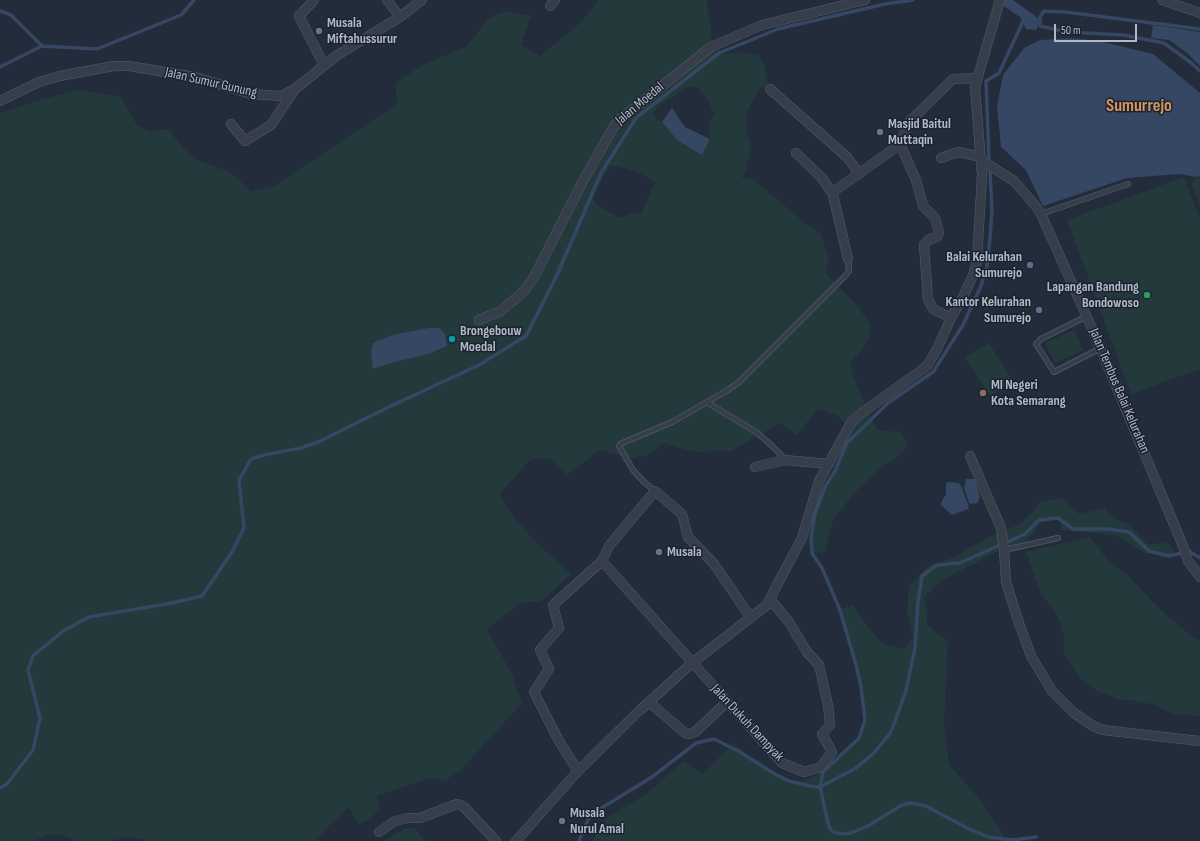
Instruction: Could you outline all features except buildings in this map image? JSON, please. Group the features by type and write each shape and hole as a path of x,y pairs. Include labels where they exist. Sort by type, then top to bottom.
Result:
{"street":[{"path":"314,0 299,16 324,65"},
{"path":"387,0 400,17"},
{"name":"Jalan Sumur Gunung","path":"0,101 39,82 60,76 114,66 129,66 195,77 251,94 281,96 295,89 341,53 400,17 422,0"},
{"name":"Jalan Moedal","path":"479,320 501,311 525,290 534,277 612,128 618,121 711,47 762,25 865,0"},
{"path":"1162,0 1200,13"},
{"path":"516,841 578,771 649,702 692,663 767,605 802,538 819,481 851,423 927,366 937,349 973,275 977,260 982,175 975,87 976,78 999,3"},
{"path":"833,194 834,191 900,144 909,122 953,79 976,78"},
{"path":"770,88 848,158 859,174"},
{"path":"231,124 245,141 272,125 295,89"},
{"path":"900,144 916,180 923,206 935,218 939,232 937,237 928,240 924,245 928,299 933,309 951,318"},
{"name":"Jalan Tembus Balai Kelurahan","path":"941,158 958,152 980,158 1014,181 1041,214 1101,348 1188,561 1200,577"},
{"path":"796,153 821,177 833,194 848,259"},
{"path":"970,456 1001,528 1006,582 1019,623 1031,656 1052,691 1074,713 1093,726 1102,730 1200,741"},
{"path":"756,466 786,460 828,464"},
{"path":"578,771 559,741 534,692 549,669 540,650 559,628 553,605 602,561 609,546 655,491 682,514 688,537 714,564 751,618"},
{"name":"Jalan Dukuh Dampyak","path":"602,561 782,763 804,772 821,767 832,752 822,734 830,725 819,665 807,652 789,622 770,599"},
{"path":"649,702 685,733 689,734 695,732 727,702"},
{"path":"379,832 395,821 408,818 420,818 457,804 465,808 496,841"}],"lane":[{"path":"1041,214 1128,184"},
{"path":"655,491 633,470 619,446 620,444 668,424 708,403 738,383 845,276 848,271 848,259"},
{"path":"1087,316 1041,339 1036,344 1054,372 1101,348"},
{"path":"708,403 756,432 786,460"},
{"path":"1004,550 1058,538"}],"green space":[{"path":"599,0 707,0 712,39 723,55 736,52 758,55 764,65 768,83 758,91 746,114 747,134 751,145 746,172 741,177 754,180 804,222 821,234 829,259 825,273 857,305 871,326 868,341 850,364 857,386 877,430 900,432 908,445 899,456 878,470 854,493 833,520 825,552 812,553 811,538 815,514 807,504 826,485 835,471 847,443 844,423 837,415 817,409 797,436 781,423 731,451 694,452 664,443 646,456 633,458 600,450 567,475 550,459 531,459 500,493 513,517 539,545 571,574 541,602 521,602 487,629 512,674 522,703 461,770 444,781 429,778 377,796 380,809 372,817 362,823 357,823 349,808 315,841 147,841 144,839 127,837 110,841 78,841 60,834 49,835 32,841 0,841 0,113 76,90 120,96 137,125 150,132 168,129 184,149 201,162 225,170 234,175 251,192 274,186 397,104 395,83 424,64 466,47 489,18 505,11 531,16 521,45 540,56 579,24","holes":["696,86 708,100 714,114 709,122 710,139 677,140 662,122 653,115 658,107 685,88","610,166 617,166 637,172 655,182 641,214 629,213 624,217 618,217 596,204 593,199"]},
{"path":"1200,175 1200,206 1192,184 1196,177"},
{"name":"Lapangan Bandung Bondowoso","path":"1184,177 1200,220 1200,369 1131,394 1067,220"},
{"path":"1074,330 1083,350 1055,363 1045,343"},
{"path":"989,343 1013,381 990,396 965,358"},
{"path":"1062,498 1079,514 1104,508 1114,519 1129,524 1147,544 1168,543 1173,550 1174,557 1145,553 1116,535 1061,530 1060,520 1040,522 1037,529 1025,541 990,555 941,581 924,597 928,613 926,623 948,642 944,724 949,765 977,796 1007,841 592,841 605,819 646,794 684,761 703,774 734,743 746,754 773,773 790,781 798,783 823,772 859,738 865,720 861,687 855,660 840,610 853,605 863,621 882,643 903,649 913,637 907,612 909,586 928,566 958,556 969,548 995,534 1018,525 1030,515 1040,502"},
{"path":"1090,537 1110,563 1123,571 1163,612 1190,635 1200,641 1200,716 1172,714 1152,703 1146,704 1136,701 1116,699 1108,694 1098,692 1082,680 1064,654 1064,639 1061,624 1054,610 1041,595 1026,552"},
{"path":"415,828 425,841 384,841 404,829"}],"water":[{"path":"1003,0 1013,0 1038,18 1037,30 1026,29 1021,18 1001,4"},
{"path":"1153,25 1200,32 1200,66 1186,52 1169,40 1151,38"},
{"path":"1071,38 1099,41 1153,54 1200,93 1200,175 1196,177 1180,174 1127,178 1043,206 1026,170 1001,147 997,106 1003,75 1024,48 1040,40"},
{"path":"672,108 685,127 710,139 702,155 677,140 662,122"},
{"path":"429,328 440,328 445,334 447,346 428,354 373,369 371,353 373,343 396,334"},
{"path":"966,479 975,479 980,496 978,503 969,503 964,488"},
{"path":"946,483 959,483 969,507 968,509 952,515 941,505 946,494"}],"waterway":[{"path":"0,67 42,46 97,49 181,15 194,0"},
{"path":"0,788 7,784 33,750 40,718 28,670 33,656 63,631 89,617 167,604 202,596 232,552 244,528 239,480 251,459 301,448 318,442 479,365 526,336 557,275 601,173 636,118 719,53 778,29 885,4 913,0"},
{"path":"0,11 11,15 42,46"},
{"path":"1040,26 1040,17 1044,11 1065,12 1200,29"},
{"path":"989,160 986,81 999,73 1025,17"},
{"path":"1035,22 1040,26 1067,32 1123,35 1164,43 1200,71"},
{"path":"990,171 992,211 987,266 981,286 963,325 933,372 888,403 847,443 835,471 826,485 815,514 811,538 812,553 822,568 840,610 856,665 861,687 865,720 859,738 823,772 820,787 829,827 833,832 842,834 851,833 868,826 902,805 910,803 926,806 967,828 988,837 1013,840 1036,837"},
{"path":"579,841 590,815 652,777 696,743 714,739 740,752 773,773 789,781 810,786 820,787 856,768 874,753 891,732 906,691 915,648 918,602 922,576 937,565 960,563 1025,534 1039,520 1058,518 1073,529 1108,529 1129,532 1149,551 1169,556 1189,551 1200,558"}],"place":[{"name":"Musala Miftahussurur","path":"319,31"},
{"name":"Masjid Baitul Muttaqin","path":"880,132"},
{"name":"Balai Kelurahan Sumurejo","path":"1030,265"},
{"name":"Lapangan Bandung Bondowoso","path":"1147,295"},
{"name":"Kantor Kelurahan Sumurejo","path":"1039,310"},
{"name":"Brongebouw Moedal","path":"452,339"},
{"name":"MI Negeri Kota Semarang","path":"983,393"},
{"name":"Musala","path":"659,552"},
{"name":"Musala Nurul Amal","path":"562,821"}],"district":[{"name":"Sumurrejo","path":"1139,106"}]}
